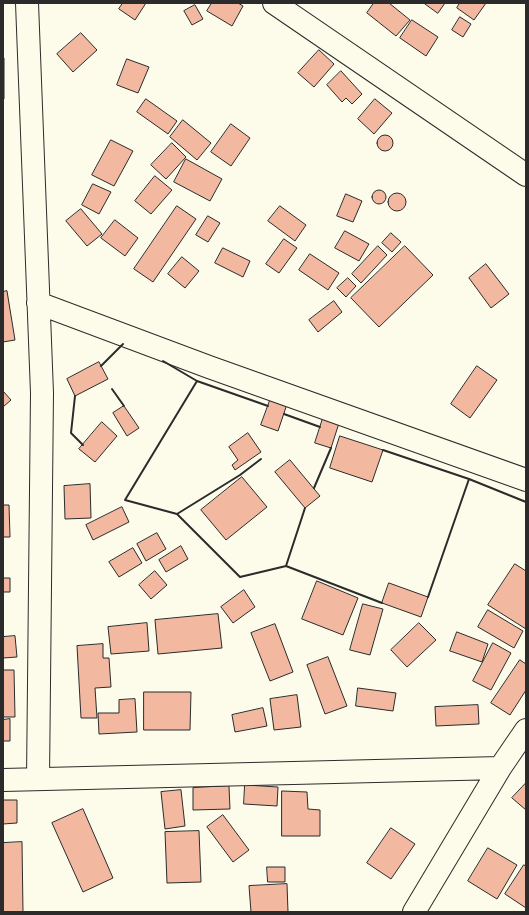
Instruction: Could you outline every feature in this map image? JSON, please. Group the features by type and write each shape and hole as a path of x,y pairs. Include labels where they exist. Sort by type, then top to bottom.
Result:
{"street":[{"path":"27,3 42,393 38,779"},
{"path":"274,3 526,175"},
{"path":"38,303 209,367 526,480"},
{"path":"414,912 500,768 526,730"},
{"path":"3,780 500,768"}],"building":[{"path":"123,3 146,3 135,20 119,9"},
{"path":"212,3 238,3 243,6 232,26 207,11"},
{"path":"374,3 389,3 410,20 396,36 367,13"},
{"path":"424,3 445,3 438,13"},
{"path":"460,3 486,3 474,20 457,8"},
{"path":"195,5 203,19 192,25 184,11"},
{"path":"460,17 471,24 463,37 452,30"},
{"path":"412,20 438,37 426,56 400,38"},
{"path":"81,33 97,50 73,72 57,54"},
{"path":"319,50 334,64 314,87 298,73"},
{"path":"4,58 4,99 3,99"},
{"path":"127,59 149,67 138,93 117,85"},
{"path":"341,71 362,94 352,104 346,98 342,102 327,85"},
{"path":"146,99 177,121 168,134 137,112"},
{"path":"375,99 392,113 374,134 358,119"},
{"path":"183,120 211,143 197,160 170,137"},
{"path":"231,124 250,138 231,166 211,152"},
{"path":"382,135 388,135 393,140 391,149 388,151 382,151 377,146 377,140"},
{"path":"111,140 133,151 114,186 92,175"},
{"path":"172,143 186,157 166,179 151,165"},
{"path":"186,159 222,179 210,201 174,182"},
{"path":"155,176 172,190 151,214 135,201"},
{"path":"93,184 111,192 99,214 82,205"},
{"path":"379,190 384,192 386,197 384,202 379,204 374,202 372,197 374,192"},
{"path":"397,193 403,196 406,202 403,208 397,211 391,208 388,202 391,196"},
{"path":"346,194 362,201 353,222 337,216"},
{"path":"177,206 196,219 153,282 134,269"},
{"path":"280,206 306,225 295,241 268,221"},
{"path":"81,209 102,234 87,246 66,221"},
{"path":"208,216 220,223 208,242 196,235"},
{"path":"115,220 138,238 125,256 101,238"},
{"path":"345,231 369,244 359,261 335,248"},
{"path":"391,233 401,242 392,252 382,243"},
{"path":"284,239 297,248 279,273 266,264"},
{"path":"378,246 387,255 361,283 352,274"},
{"path":"405,246 433,275 379,327 351,298"},
{"path":"223,248 250,261 243,277 215,263"},
{"path":"310,254 339,273 328,290 299,270"},
{"path":"182,257 199,271 185,288 168,274"},
{"path":"486,264 509,294 491,308 469,278"},
{"path":"348,278 356,286 346,297 337,288"},
{"path":"7,291 15,340 3,342 3,292"},
{"path":"334,301 342,312 318,332 309,320"},
{"path":"99,362 108,379 75,396 67,379"},
{"path":"477,366 497,380 470,418 451,404"},
{"path":"3,391 11,400 3,407"},
{"path":"272,395 288,401 278,431 261,425"},
{"path":"124,406 139,428 127,436 113,413"},
{"path":"324,415 340,420 331,448 315,443"},
{"path":"102,422 117,436 95,462 79,449"},
{"path":"248,433 261,452 235,470 232,465 238,460 229,447"},
{"path":"340,436 383,450 372,482 330,468"},
{"path":"290,460 320,496 305,508 275,472"},
{"path":"242,477 267,507 226,540 201,510"},
{"path":"90,484 91,518 65,519 64,486"},
{"path":"3,505 9,505 10,537 3,537"},
{"path":"122,507 129,522 93,540 86,525"},
{"path":"157,533 166,549 146,561 137,544"},
{"path":"181,546 188,559 166,572 159,560"},
{"path":"133,548 142,563 119,577 109,562"},
{"path":"515,564 526,571 526,629 488,605"},
{"path":"155,571 167,585 151,599 139,585"},
{"path":"3,578 10,578 10,592 3,592"},
{"path":"317,581 358,598 343,635 302,619"},
{"path":"389,583 428,597 421,617 382,603"},
{"path":"244,590 255,607 233,623 221,607"},
{"path":"363,604 383,609 370,655 350,650"},
{"path":"488,610 523,631 514,648 478,627"},
{"path":"218,614 222,648 158,654 155,620"},
{"path":"147,623 149,651 111,654 108,627"},
{"path":"419,623 436,640 407,667 391,650"},
{"path":"275,624 293,672 270,681 251,633"},
{"path":"457,632 488,644 482,662 450,651"},
{"path":"15,636 17,657 3,658 3,637"},
{"path":"493,643 511,653 491,690 473,681"},
{"path":"103,644 103,658 109,658 111,687 95,688 97,718 81,718 77,646"},
{"path":"328,657 347,706 325,714 307,665"},
{"path":"520,660 526,664 526,690 510,715 491,703"},
{"path":"3,670 14,670 15,717 3,717"},
{"path":"358,688 396,693 393,711 356,706"},
{"path":"144,692 191,692 190,730 144,730"},
{"path":"297,695 301,727 274,730 270,699"},
{"path":"135,699 137,732 99,734 98,713 119,713 119,700"},
{"path":"478,705 479,724 436,726 435,707"},
{"path":"263,708 267,726 235,732 232,715"},
{"path":"10,719 10,741 3,741 3,720"},
{"path":"526,783 526,810 512,798"},
{"path":"245,785 278,787 277,806 244,804"},
{"path":"229,786 230,809 193,810 193,788"},
{"path":"181,790 185,826 165,829 161,792"},
{"path":"282,791 307,792 308,809 320,810 320,836 282,836"},
{"path":"3,800 17,800 17,823 3,824"},
{"path":"83,809 113,878 83,892 52,823"},
{"path":"223,815 249,850 233,862 207,827"},
{"path":"391,828 415,844 391,879 367,863"},
{"path":"199,831 201,882 167,883 165,832"},
{"path":"22,842 23,912 3,912 3,843"},
{"path":"488,848 517,865 497,899 468,881"},
{"path":"524,865 526,866 526,908 505,894"},
{"path":"267,867 285,867 285,882 268,882"},
{"path":"287,884 288,912 251,912 249,886"}],"wall":[{"path":"101,366 123,344"},
{"path":"163,361 197,381"},
{"path":"261,459 240,475 177,514 125,500 197,381 268,406"},
{"path":"112,389 124,406"},
{"path":"75,396 71,433 83,445"},
{"path":"284,414 320,427"},
{"path":"314,488 331,448"},
{"path":"383,450 469,479"},
{"path":"428,597 469,479 526,502"},
{"path":"305,508 286,566 382,603"},
{"path":"177,514 240,577 286,566"}]}
